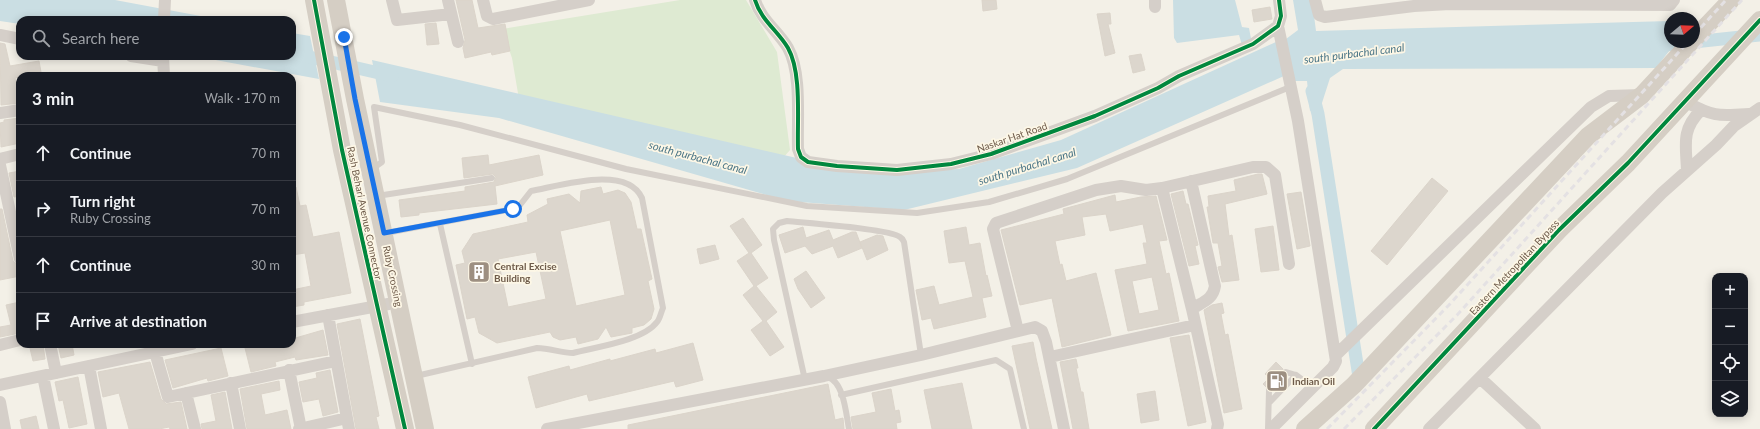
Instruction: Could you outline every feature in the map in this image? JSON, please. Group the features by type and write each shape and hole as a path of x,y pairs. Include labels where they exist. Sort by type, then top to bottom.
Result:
{"main road":[{"name":"Rash Behari Avenue Connector","path":"314,0 333,100 405,429"},
{"name":"Ruby Crossing","path":"336,0 355,99 425,429"},
{"path":"1700,32 1730,0"},
{"name":"Eastern Metropolitan Bypass","path":"1374,429 1559,230 1628,163 1693,106 1760,20"},
{"path":"1306,429 1354,385 1588,136 1642,96 1686,48"}],"street":[{"path":"164,16 165,0"},
{"path":"392,0 396,20 451,14"},
{"path":"448,0 458,42"},
{"path":"483,0 487,16 493,19 589,0"},
{"name":"Naskar Hat Road","path":"755,0 757,7 771,28 788,48 794,67 797,82 798,149 801,157 808,162 868,169 897,170 951,164 991,154 1041,137 1124,103 1179,76 1253,44 1278,26"},
{"path":"1270,429 1313,388 1333,367 1336,361 1298,121 1281,48 1278,26 1281,16 1279,0"},
{"path":"1315,0 1319,15 1325,17 1459,2 1670,5 1674,0"},
{"path":"0,35 16,38"},
{"path":"163,60 164,72"},
{"path":"1336,354 1368,325 1592,107 1609,96 1642,96"},
{"path":"1687,170 1687,130 1691,120 1693,106 1708,114 1720,116 1755,111"},
{"path":"0,113 16,111"},
{"path":"1429,429 1662,193 1716,145 1734,126 1755,111"},
{"path":"0,159 16,155"},
{"path":"0,166 16,240"},
{"path":"1018,331 993,230 996,223 1040,207 1110,186 1146,190 1162,188 1253,167 1266,167 1275,175 1289,264"},
{"path":"1191,181 1214,286 1214,293 1209,300 1192,309"},
{"path":"1162,188 1192,309 1218,424 1217,429"},
{"path":"296,321 399,302"},
{"path":"289,370 300,429 348,423 328,315"},
{"path":"1050,357 1195,326"},
{"path":"547,429 610,423 921,355 1035,327 1042,331 1050,357 1064,429"},
{"path":"0,345 16,341"},
{"path":"51,348 56,373"},
{"path":"0,385 174,348"},
{"path":"155,352 168,397 336,360"},
{"path":"89,366 101,429"},
{"path":"43,376 54,429"},
{"path":"1480,378 1534,429"},
{"path":"231,383 240,429"},
{"path":"186,392 195,429"},
{"path":"0,402 5,429"}],"lane":[{"path":"371,170 382,162 374,107 460,125 626,169 807,206 917,214 989,202 1067,178 1290,87"},
{"path":"376,196 492,178"},
{"path":"384,233 440,224 513,209 520,205 531,191 602,179 616,180 630,184 638,190 642,198 663,308 658,322 645,332 632,338 573,353 565,353 547,348 537,348 414,376"},
{"path":"804,380 774,240 773,229 779,223 787,221 855,228 891,233 900,236 904,242 921,355"},
{"path":"440,224 472,364"},
{"path":"841,395 996,360 1010,369 1024,429"},
{"path":"1286,372 1296,375 1313,388"},
{"path":"1269,403 1296,375"},
{"path":"824,376 833,379 838,385 849,429"},
{"path":"1269,390 1270,429"}],"green space":[{"path":"680,0 746,0 777,52 790,150 768,175 521,111 512,58 502,29"}],"water":[{"path":"0,0 115,0 201,16 16,16 16,23 0,21"},
{"path":"1173,0 1235,0 1242,27 1249,28 1252,44 1242,45 1239,35 1177,43 1174,38"},
{"path":"1293,0 1312,0 1316,31 1664,21 1664,48 1671,48 1656,68 1343,69 1330,78 1321,106 1310,111 1307,81 1294,81 1286,39 1298,30"},
{"path":"296,34 310,36 319,79 296,75 296,72 281,72 216,60 296,60"},
{"path":"1278,41 1284,76 1077,168 904,210 787,201 499,118 380,102 372,60 862,173 959,169 1061,140"}],"building":[{"path":"456,0 472,0 478,28 505,24 510,51 492,55 491,52 465,58 463,48 465,40"},
{"path":"982,0 996,0 997,9 983,11"},
{"path":"1270,7 1272,19 1254,22 1252,10"},
{"path":"1110,13 1111,24 1108,24 1115,53 1105,56 1097,14"},
{"path":"436,23 439,44 427,45 425,24"},
{"path":"0,43 5,44 10,66 39,61 41,72 16,72 16,103 1,105"},
{"path":"1141,54 1145,70 1133,73 1129,56"},
{"path":"16,118 16,144 1,147 0,123 4,122 4,120"},
{"path":"488,155 489,165 539,155 543,175 495,186 497,204 419,213 419,215 401,217 399,200 465,191 465,187 494,182 496,177 493,174 464,178 462,158"},
{"path":"16,172 16,197 14,197 9,173"},
{"path":"1262,174 1267,194 1225,204 1229,236 1232,235 1239,280 1222,282 1218,267 1222,266 1218,243 1213,243 1207,207 1209,207 1208,196 1236,191 1234,180"},
{"path":"1432,178 1448,191 1387,265 1371,251"},
{"path":"296,187 300,206 306,205 313,237 339,232 351,293 304,302 304,305 296,306 296,289 311,286 305,253 296,254"},
{"name":"Central Excise Building","path":"601,187 603,194 618,190 625,193 631,202 637,229 641,229 652,279 648,281 654,309 651,319 644,325 632,328 632,333 611,337 606,327 598,339 578,344 576,337 560,340 553,337 550,332 497,343 479,333 475,317 467,319 456,265 465,263 462,251 473,234 528,222 527,215 548,204 547,199 569,194 580,203 581,191","holes":["610,220 625,295 576,306 560,231","536,252 546,299 508,307 498,259"]},
{"path":"1183,191 1186,204 1188,204 1198,245 1195,246 1199,264 1189,266 1171,194"},
{"path":"1301,192 1310,246 1297,249 1287,194"},
{"path":"1115,195 1116,202 1141,197 1156,196 1167,240 1159,241 1166,274 1169,273 1179,321 1128,331 1115,270 1147,264 1143,243 1147,243 1143,224 1110,231 1106,214 1082,217 1085,235 1055,241 1060,265 1062,264 1066,281 1096,273 1111,335 1062,347 1052,298 1020,305 1001,230 1064,214 1063,209","holes":["1152,277 1159,310 1139,314 1132,281"]},
{"path":"0,209 2,209 13,261 16,264 16,277 0,280"},
{"path":"743,218 762,245 751,253 768,278 756,286 777,312 766,321 784,347 770,356 751,330 763,321 743,295 754,286 737,261 749,253 730,226"},
{"path":"1273,226 1279,270 1261,272 1255,229"},
{"path":"803,227 806,238 829,230 833,240 852,232 856,232 862,248 838,258 833,246 812,254 805,246 785,253 779,235"},
{"path":"966,227 969,245 980,243 986,276 987,275 992,296 982,298 986,317 934,329 931,318 922,320 916,290 934,286 939,305 973,297 965,261 949,263 944,231"},
{"path":"877,235 883,236 888,250 867,260 860,242"},
{"path":"715,245 719,259 700,264 697,249"},
{"path":"806,271 825,298 811,308 798,289 794,279"},
{"path":"16,303 16,334 0,337 0,327 11,325 6,305"},
{"path":"1222,303 1224,313 1221,314 1225,335 1228,334 1242,409 1224,413 1204,310 1212,305"},
{"path":"360,319 379,416 376,417 379,429 356,429 337,324"},
{"path":"323,330 328,355 296,360 295,357 275,362 276,366 251,372 245,348 296,348 296,338"},
{"path":"1189,335 1206,422 1188,426 1170,338"},
{"path":"1033,342 1052,429 1030,429 1012,346"},
{"path":"693,343 703,380 676,387 674,381 589,401 587,394 536,408 528,377 569,366 570,370 655,349 656,353"},
{"path":"30,348 44,348 45,359 33,361"},
{"path":"59,348 73,348 74,355 61,358"},
{"path":"221,348 228,376 208,381 207,378 173,388 165,360"},
{"path":"1076,359 1078,368 1076,368 1081,392 1083,392 1089,429 1073,429 1060,362"},
{"path":"150,362 161,399 166,404 181,402 187,429 170,429 169,427 159,429 129,429 119,393 103,397 98,372"},
{"name":"Indian Oil","path":"1276,362 1283,369 1282,375 1288,377 1273,392 1272,386 1266,387 1263,384 1269,378 1265,374"},
{"path":"330,370 338,412 323,416 319,399 303,402 299,382 317,378 316,373"},
{"path":"78,377 87,424 69,428 63,400 59,401 55,382"},
{"path":"279,381 280,390 261,394 265,415 287,410 291,429 247,429 240,389"},
{"path":"962,383 972,429 932,429 924,390"},
{"path":"828,384 835,420 843,418 844,429 628,429 628,425"},
{"path":"891,389 895,411 899,410 901,422 896,423 897,429 853,429 851,417 876,412 872,393"},
{"path":"1155,391 1159,420 1141,423 1137,394"},
{"path":"225,392 232,429 202,429 201,424 216,421 211,395"},
{"path":"36,416 39,429 22,429 20,420"}],"waterway":[{"name":"south purbachal canal","path":"1656,46 1760,35"},
{"name":"south purbachal canal","path":"296,54 392,76"},
{"path":"1312,91 1318,114 1359,377"}],"railway":[{"path":"1700,28 1726,0"},
{"path":"1344,429 1458,314 1742,0"},
{"path":"1327,429 1449,305 1683,48"}],"cycle path":[{"path":"314,0 342,150 405,429"},
{"path":"755,0 761,14 784,42 792,58 797,83 798,149 801,157 808,162 837,166 897,170 951,164 991,154 1095,116 1158,88 1179,76 1253,44 1278,26 1281,16 1279,0"},
{"path":"1374,429 1559,230 1628,163 1760,20"}],"place":[{"name":"Central Excise Building","path":"479,272"},
{"name":"Indian Oil","path":"1277,381"}],"route":[{"path":"344,37 355,99 384,233 440,224 513,209"}]}
